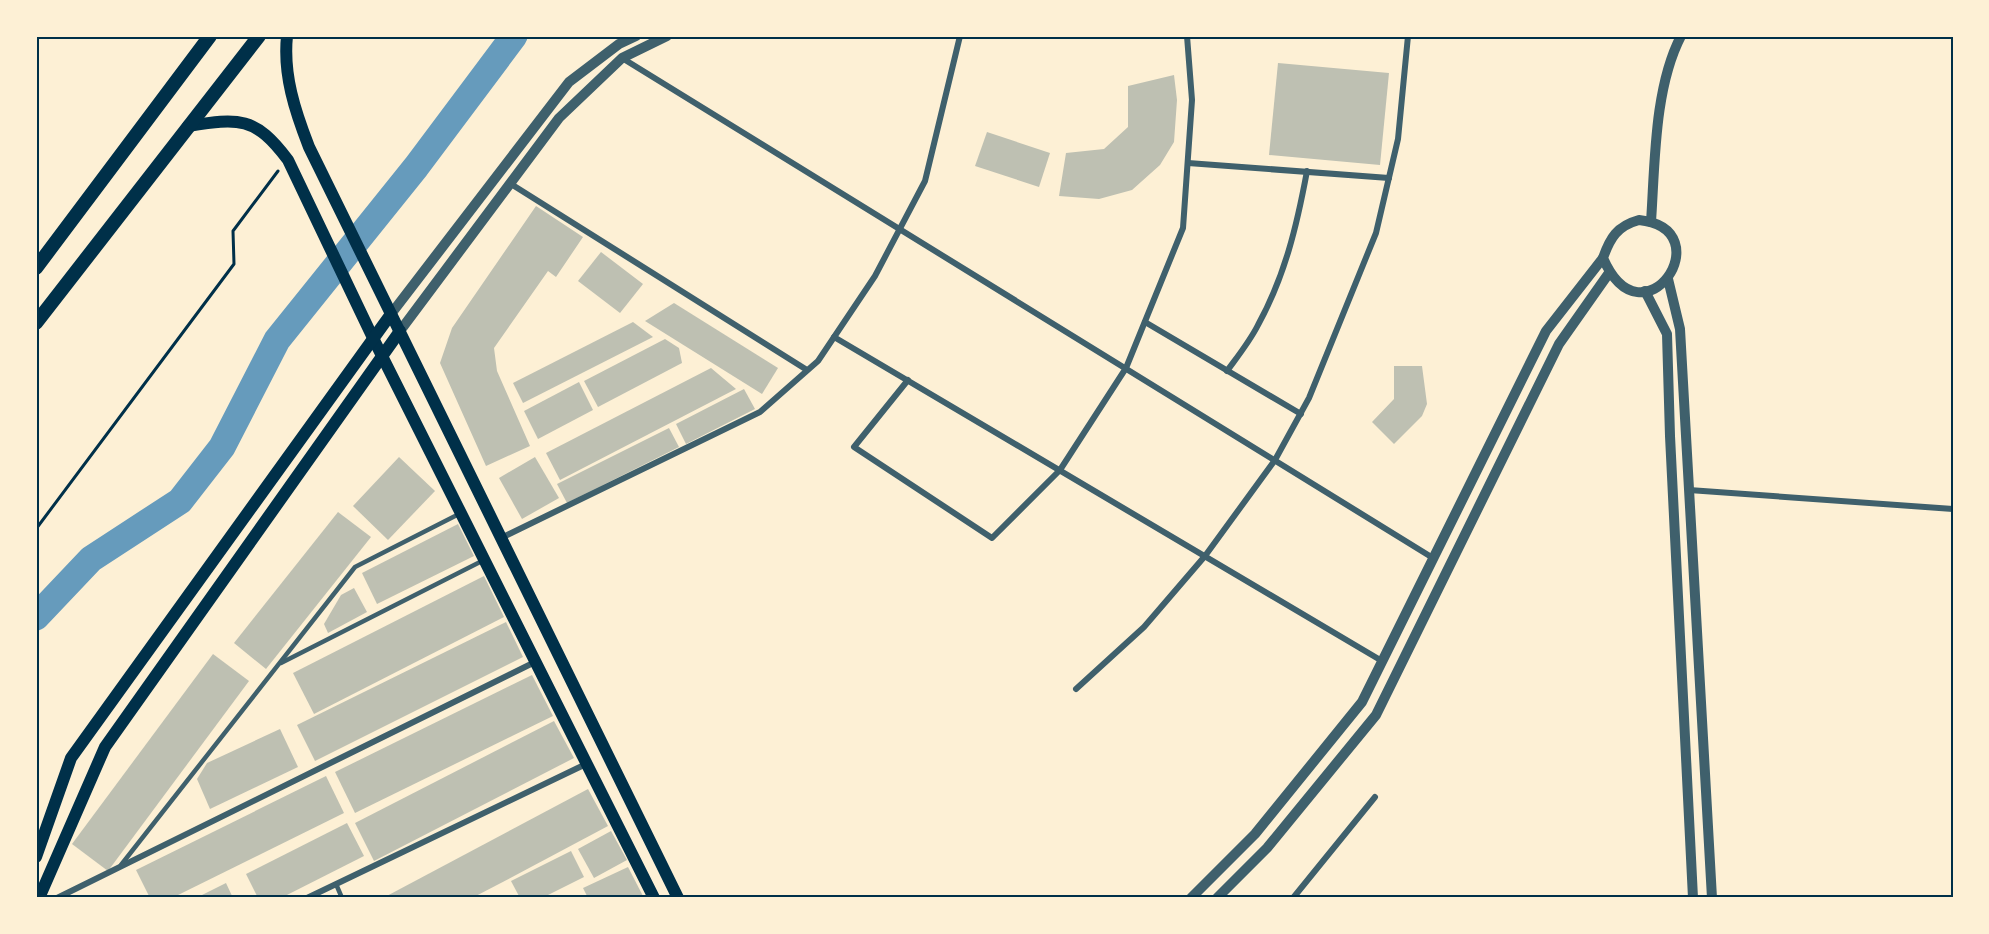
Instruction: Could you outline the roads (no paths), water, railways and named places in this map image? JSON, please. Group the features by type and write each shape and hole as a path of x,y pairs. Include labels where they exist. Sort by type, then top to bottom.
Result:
{"main road":[{"path":"36,268 210,36"},
{"path":"36,323 259,36"},
{"path":"287,36 285,53 292,103 309,147 678,898"},
{"path":"188,126 226,120 247,124 269,135 288,160 373,338 654,898"},
{"path":"36,857 71,758 391,314"},
{"path":"39,898 105,747 400,331"}],"street":[{"path":"391,314 570,82 619,44 636,36"},
{"path":"400,331 559,118 622,58 667,36"},
{"path":"501,538 760,412 818,361 875,276 925,181 960,36"},
{"path":"908,380 854,447 992,538 1060,470 1126,368 1183,228 1192,100 1187,36"},
{"path":"1076,689 1144,627 1205,556 1275,460 1301,414 1376,234 1398,139 1408,36"},
{"path":"1651,222 1664,88 1675,48 1681,36"},
{"path":"622,58 1433,558"},
{"path":"1188,162 1389,178"},
{"path":"1227,371 1258,326 1282,274 1298,222 1306,171"},
{"path":"511,184 807,370"},
{"path":"1191,898 1255,834 1362,702 1546,331 1603,258 1611,237 1620,228 1639,220 1651,222 1666,230 1674,243 1677,255 1675,269 1668,279 1659,287 1646,291 1628,290 1609,273 1603,258"},
{"path":"1217,898 1268,848 1376,715 1559,344 1609,273"},
{"path":"1668,279 1680,329 1712,898"},
{"path":"1646,291 1667,334 1693,898"},
{"path":"1145,322 1301,414"},
{"path":"834,337 1382,661"},
{"path":"1689,490 1953,509"},
{"path":"57,898 536,662"},
{"path":"307,898 587,763"},
{"path":"1293,898 1375,797"}],"lane":[{"path":"120,867 355,567 461,513"},
{"path":"278,665 484,559"},
{"path":"336,884 342,898"}],"waterway":[{"path":"36,617 91,559 180,501 222,447 277,340 416,167 514,36"}]}
